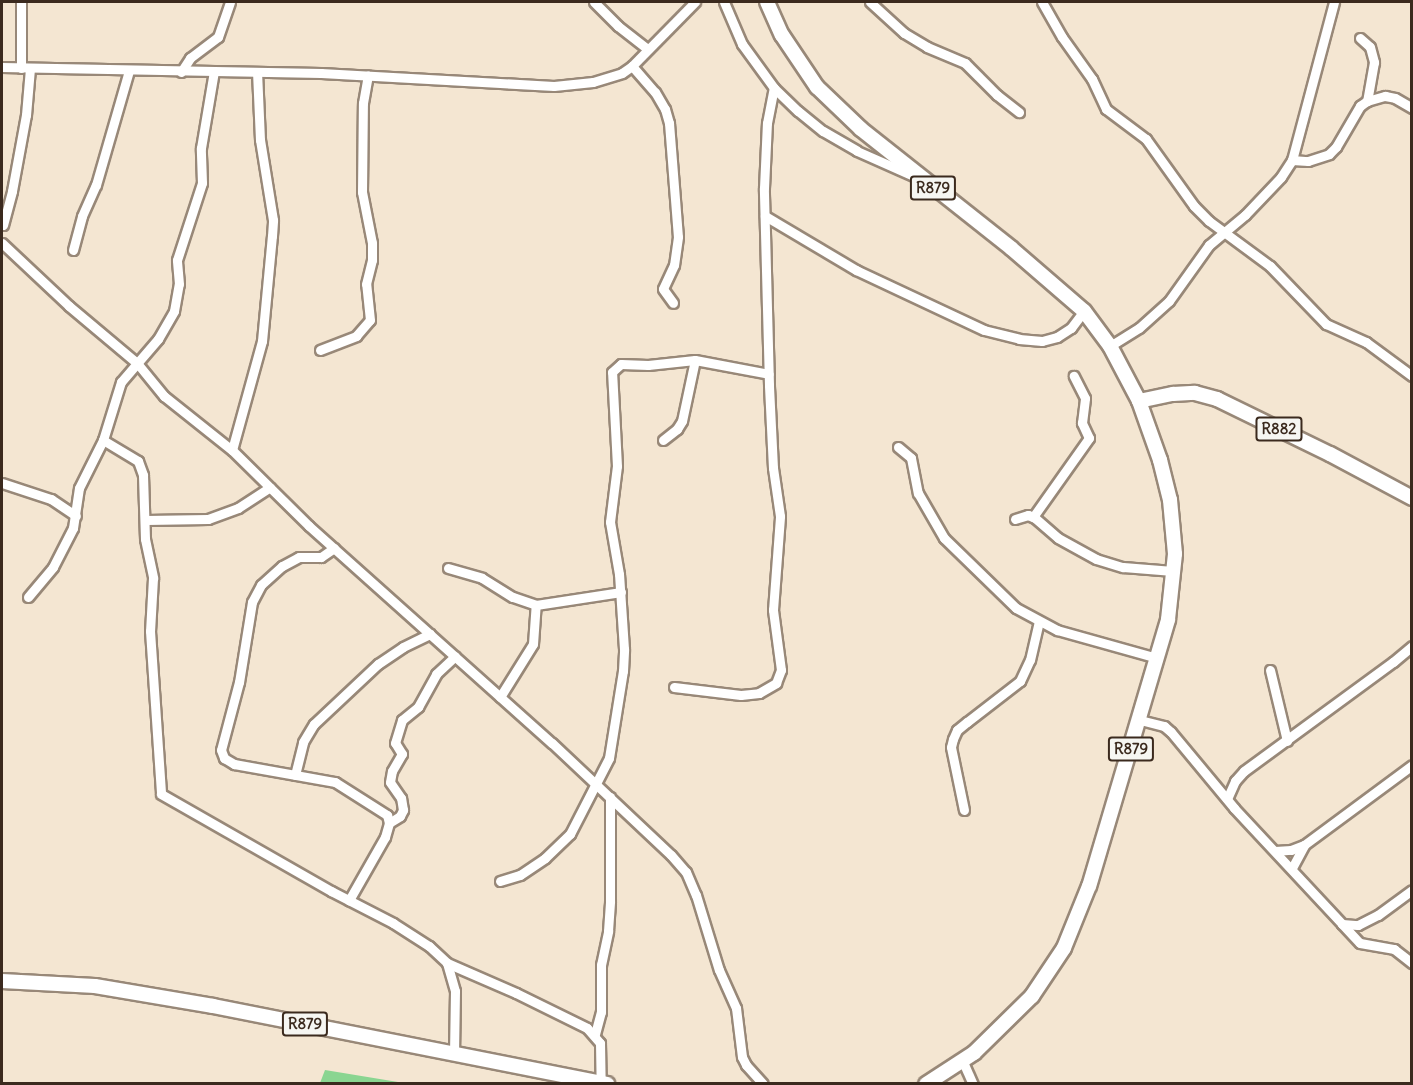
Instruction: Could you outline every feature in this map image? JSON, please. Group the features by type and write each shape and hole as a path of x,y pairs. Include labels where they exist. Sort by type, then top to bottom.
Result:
{"main road":[{"name":"R879","path":"768,2 782,35 817,87 861,129 1011,248 1084,311 1118,359 1139,401 1166,478 1175,554 1168,620 1089,886 1064,948 1032,996 963,1062 926,1083"},
{"name":"R882","path":"1139,401 1173,394 1195,393 1217,399 1330,454 1412,498"},
{"name":"R879","path":"2,981 95,986 213,1006 604,1083"}],"street":[{"path":"3,225 12,191 26,115 26,68 21,2"},
{"path":"181,72 190,58 218,37 230,2"},
{"path":"594,2 618,26 647,49"},
{"path":"2,67 368,75 554,86 607,79 632,66 696,2"},
{"path":"724,2 742,45 774,88 823,131 885,166 923,180"},
{"path":"870,2 904,33 927,47 965,63 997,95 1019,112"},
{"path":"1042,2 1062,37 1092,79 1106,109 1146,139 1194,206 1270,266 1326,324 1366,342 1412,376"},
{"path":"1110,346 1138,328 1169,301 1209,245 1223,231 1234,225 1281,177 1292,160 1334,2"},
{"path":"1360,38 1370,48 1374,62 1367,100"},
{"path":"632,66 665,109 671,132 678,237 674,265 663,289 673,303"},
{"path":"73,250 82,216 96,185 129,71"},
{"path":"28,597 65,546 76,516 80,489 103,440 121,382 158,339 174,311 179,284 177,260 202,183 201,148 214,71"},
{"path":"232,450 262,341 272,236 273,220 261,148 257,72"},
{"path":"320,350 356,336 370,320 366,295 372,243 362,192 363,103 368,75"},
{"path":"674,687 741,695 759,693 776,683 781,670 773,610 780,516 773,468 764,160 774,88"},
{"path":"1292,160 1308,161 1329,154 1336,147 1360,106 1367,100 1385,96 1395,98 1412,108"},
{"path":"765,216 856,270 984,330 1019,339 1042,341 1057,337 1071,328 1084,311"},
{"path":"2,243 69,306 137,363 164,396 232,450 334,548 597,785 686,872 696,895 721,977 736,1008 742,1057 746,1065 763,1083"},
{"path":"501,881 520,875 561,843 574,828 585,801 597,785 609,758 623,671 621,592 609,522 617,466 612,372 621,364 658,364 695,360 769,374"},
{"path":"663,440 677,429 682,421 695,360"},
{"path":"1033,517 1089,438 1082,423 1085,398 1074,376"},
{"path":"103,440 138,461 141,466 146,520 145,539 153,578 150,632 161,794 406,930 447,963 516,993 595,1034"},
{"path":"898,447 909,454 918,494 944,538 1016,608 1057,630 1157,658"},
{"path":"2,483 51,499 76,516"},
{"path":"146,520 208,519 238,508 270,488"},
{"path":"1015,519 1024,515 1033,517 1058,538 1095,559 1124,567 1173,571"},
{"path":"334,548 321,556 299,557 282,566 261,585 247,617 246,648 242,671 221,750 224,758 234,764 328,780 344,786 387,815 389,823 382,843 349,900"},
{"path":"448,568 482,578 513,597 536,606 621,592"},
{"path":"500,697 533,644 536,606"},
{"path":"964,810 951,747 953,739 962,726 1020,681 1030,660 1039,622"},
{"path":"295,775 303,742 314,724 378,664 403,647 430,634"},
{"path":"1227,799 1235,781 1244,771 1412,646"},
{"path":"389,823 400,816 403,810 401,798 390,782 392,771 402,754 395,741 402,720 408,713 418,708 436,674 455,656"},
{"path":"1270,670 1287,741"},
{"path":"1140,720 1164,726 1171,732 1227,799 1292,868 1313,896 1360,944 1394,949 1412,963"},
{"path":"1275,851 1291,850 1304,845 1412,765"},
{"path":"604,1083 602,1051 595,1034 601,1012 600,965 608,931 610,902 610,797"},
{"path":"1292,868 1304,845"},
{"path":"1342,924 1358,925 1378,915 1412,890"},
{"path":"447,963 455,991 454,1052"},
{"path":"963,1062 974,1083"}],"green space":[{"path":"325,1070 404,1083 320,1083"}]}
